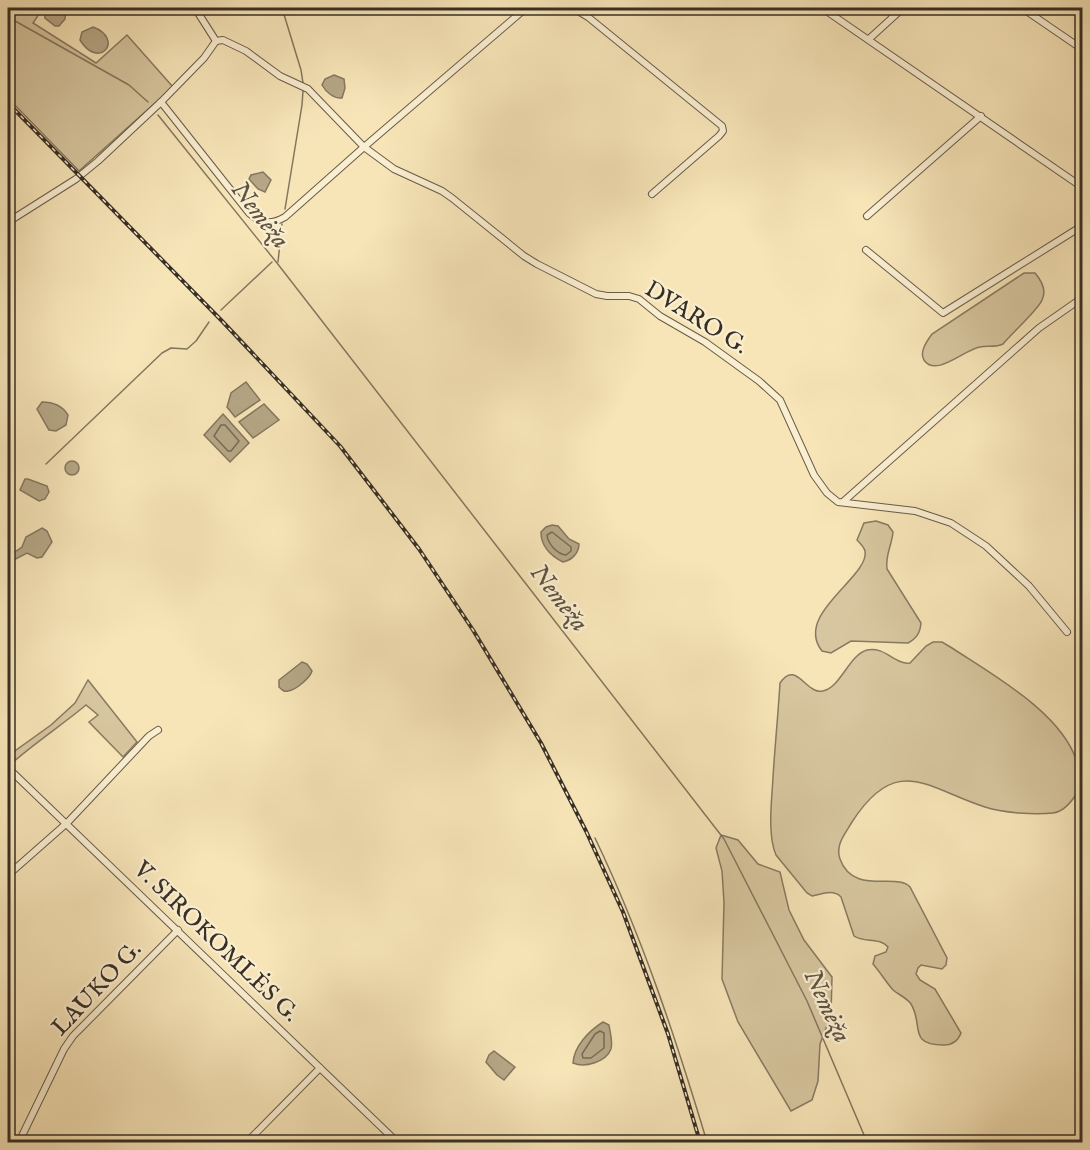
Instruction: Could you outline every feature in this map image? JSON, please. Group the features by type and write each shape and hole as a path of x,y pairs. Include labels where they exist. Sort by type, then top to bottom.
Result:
{"street":[{"path":"8,222 76,179 161,102 204,58 216,40 195,8"},
{"path":"161,102 249,213 262,222 278,221 526,8"},
{"path":"573,8 588,17 722,126 723,131 719,136 652,194"},
{"path":"822,8 1083,187"},
{"path":"869,39 903,8"},
{"path":"1022,8 1083,49"},
{"name":"DVARO G.","path":"216,40 224,40 246,51 280,76 313,93 363,147 394,169 453,198 524,256 596,294 629,296 639,299 660,316 687,330 732,360 780,400 814,475 832,498 838,502 915,511 951,523 986,546 1009,567 1045,603 1067,632"},
{"path":"867,216 981,116"},
{"path":"866,250 943,313 1083,226"},
{"path":"844,501 1039,328 1083,298"},
{"path":"8,875 67,823 149,736 158,730"},
{"name":"V. SIROKOMLĖS G.","path":"8,768 178,930 393,1141"},
{"path":"8,864 14,870"},
{"name":"LAUKO G.","path":"19,1143 64,1049 73,1036 178,930"},
{"path":"247,1143 320,1068"}],"shaded area":[{"path":"8,8 43,8 33,23 96,63 127,35 173,87 79,171 8,98"},
{"path":"1024,273 1035,273 1043,285 1044,293 1040,304 1003,344 983,346 936,366 929,365 924,360 923,350 932,334"},
{"path":"876,521 888,525 893,532 887,569 921,623 919,632 908,643 851,641 831,653 822,651 816,637 817,623 824,610 863,561 865,551 857,540 864,523"},
{"path":"933,642 942,642 952,648 1006,683 1042,712 1069,744 1077,762 1080,778 1079,789 1070,803 1060,811 1046,814 1001,811 965,800 930,785 899,782 884,788 868,801 842,840 839,849 840,859 846,870 855,877 904,883 910,887 947,958 946,965 942,969 921,965 916,974 920,980 935,989 961,1033 955,1042 944,1045 925,1042 921,1038 911,1004 893,990 873,964 875,956 886,952 888,947 881,942 854,936 841,897 838,895 827,893 812,896 807,893 776,855 771,827 780,683 791,675 817,691 823,691 835,684 855,658 867,650 873,649 899,661 910,663"},
{"path":"88,680 137,742 123,757 89,722 98,715 86,705 12,763 8,756 51,725 75,703"},
{"path":"721,835 738,840 758,864 780,872 789,910 804,940 832,977 831,1015 820,1044 818,1081 812,1100 791,1111 738,1022 722,979 724,903 722,871 716,848"}],"water":[{"path":"47,8 66,10 65,19 59,26 55,26 45,18 44,11"},
{"path":"93,27 107,38 106,50 101,53 87,49 80,40 82,32"},
{"path":"334,75 344,79 345,88 342,98 330,94 322,85 325,79"},
{"path":"263,172 271,180 265,192 258,189 249,179 251,175"},
{"path":"246,382 260,400 235,417 227,407 231,393"},
{"path":"42,402 60,406 68,415 66,425 56,431 49,430 37,409"},
{"path":"264,404 279,420 253,438 239,422"},
{"path":"223,414 249,443 230,462 204,435"},
{"path":"72,461 77,463 79,468 77,473 72,475 67,473 65,468 67,463"},
{"path":"25,479 47,486 49,492 45,499 39,501 20,490"},
{"path":"552,525 558,526 569,539 579,544 576,553 566,561 563,562 554,557 543,542 541,532"},
{"path":"42,528 47,531 52,542 42,557 37,558 27,553 12,561 8,560 9,556 22,547 26,537"},
{"path":"302,662 307,664 312,671 309,677 291,690 282,690 279,687 279,680"},
{"path":"603,1022 609,1025 611,1034 612,1046 608,1054 595,1063 583,1065 573,1063 576,1051 583,1039"},
{"path":"494,1051 515,1067 504,1080 486,1062"}],"waterway":[{"path":"282,8 303,83"},
{"name":"Nemėža","path":"8,17 129,85 148,102"},
{"path":"285,209 303,91"},
{"name":"Nemėža","path":"158,115 277,263 724,839 807,1001 867,1142"},
{"path":"278,262 282,224"},
{"path":"221,310 272,262"},
{"path":"46,464 162,353 171,348 187,349 196,341 209,322"},
{"path":"595,838 643,950 707,1142"}],"railway":[{"path":"8,103 223,322 340,446 419,549 473,630 541,743 586,831 623,912 668,1034 700,1142"}]}
